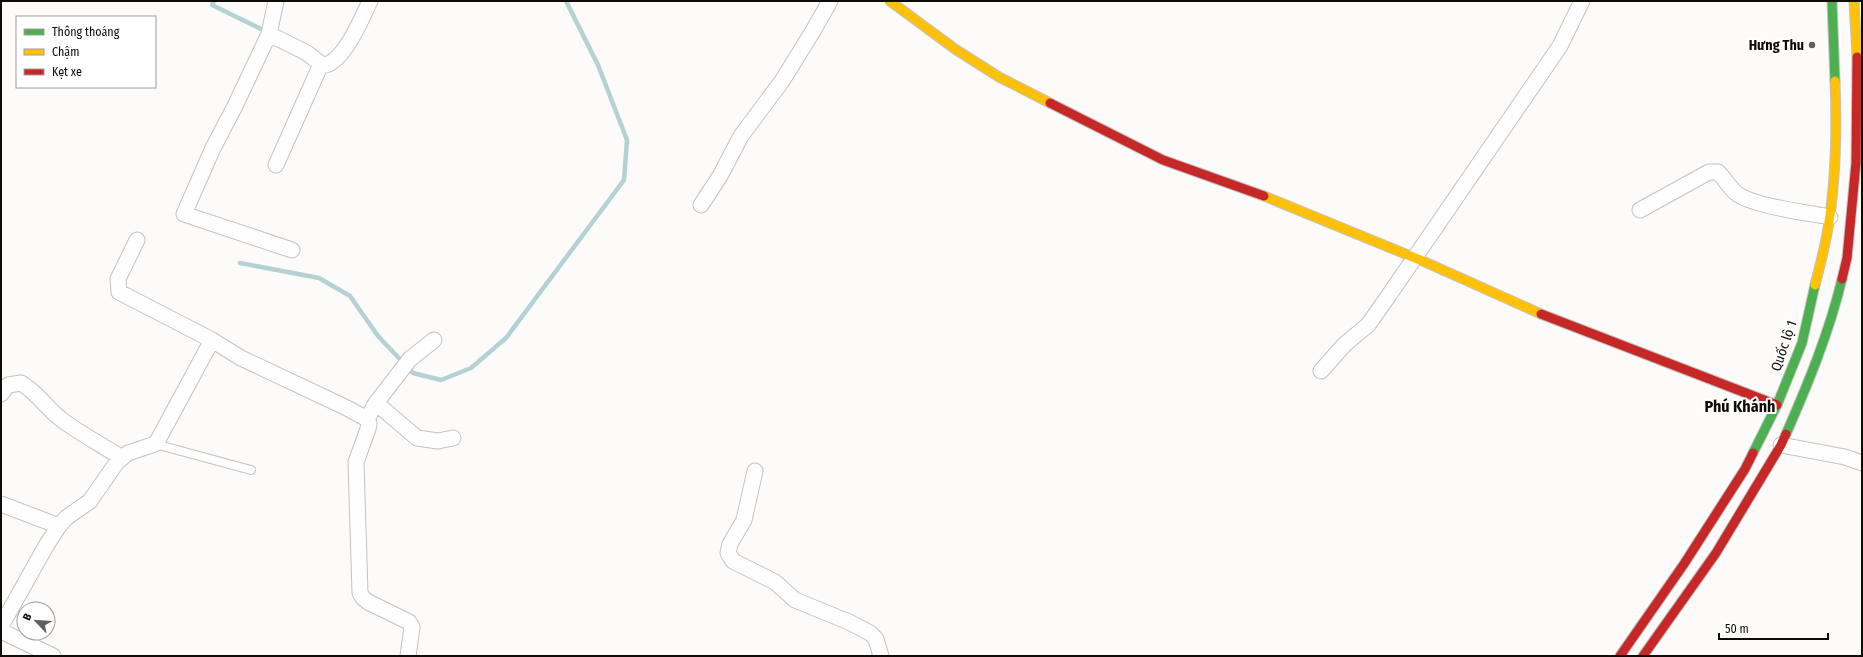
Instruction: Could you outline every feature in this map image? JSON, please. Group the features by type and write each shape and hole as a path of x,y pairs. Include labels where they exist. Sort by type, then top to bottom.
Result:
{"main road":[{"path":"890,1 955,49 999,77 1163,160 1246,189 1415,258 1553,319 1777,405"},
{"name":"Quốc lộ 1","path":"1620,656 1684,564 1745,469 1777,405 1802,343 1830,217 1835,163 1836,112 1832,1"},
{"path":"1632,638 1649,652 1716,554 1781,445 1805,391 1827,332 1847,258 1856,163 1860,66 1858,27 1854,1"}],"street":[{"path":"276,1 269,34 239,99 213,148 184,214 292,250"},
{"path":"269,34 307,53 321,64 330,64 341,53 356,31 370,1"},
{"path":"702,205 720,176 741,136 782,81 813,32 830,1"},
{"path":"1321,371 1345,344 1368,325 1560,46 1582,1"},
{"path":"276,166 321,64"},
{"path":"1640,210 1709,172 1718,172 1737,194 1752,201 1772,207 1830,217"},
{"path":"136,240 118,279 119,292 212,340 241,358 367,419 369,423 368,429 356,462 360,593 368,602 409,622 412,627 408,656"},
{"path":"1,626 46,546 59,526 66,518 90,501 98,493 122,458 128,453 155,444 162,434 212,340"},
{"path":"367,419 376,403 410,359 434,340"},
{"path":"1,394 8,385 21,383 36,394 61,420 122,458"},
{"path":"376,403 418,438 438,441 453,438"},
{"path":"1781,445 1845,457 1862,463"},
{"path":"756,471 744,520 730,544 728,553 729,558 775,582 795,600 849,622 870,633 876,639 881,656"},
{"path":"1,504 59,526"},
{"path":"1,631 53,656"}],"lane":[{"path":"155,444 251,470"}],"waterway":[{"path":"214,1 212,5 263,30 265,27"},
{"path":"240,263 319,278 350,296 378,336 413,373 441,380 471,368 506,338 624,180 627,140 598,65 566,1"}],"traffic: fast":[{"path":"1832,1 1835,81"},
{"path":"1786,434 1817,358 1831,319 1842,279"},
{"path":"1753,453 1777,405 1802,343 1815,285"}],"traffic: slow":[{"path":"890,1 955,49 999,77 1050,103"},
{"path":"1854,1 1857,57"},
{"path":"1815,285 1827,235 1833,192 1836,136 1835,81"},
{"path":"1264,196 1425,262 1541,314"}],"traffic: jam":[{"path":"1842,279 1847,258 1856,163 1857,57"},
{"path":"1050,103 1163,160 1264,196"},
{"path":"1541,314 1777,405"},
{"path":"1643,656 1716,553 1781,445 1786,434"},
{"path":"1620,656 1684,564 1745,469 1753,453"}],"place":[{"name":"Hưng Thu","path":"1812,45"}],"district":[{"name":"Phú Khánh","path":"1740,406"}]}
